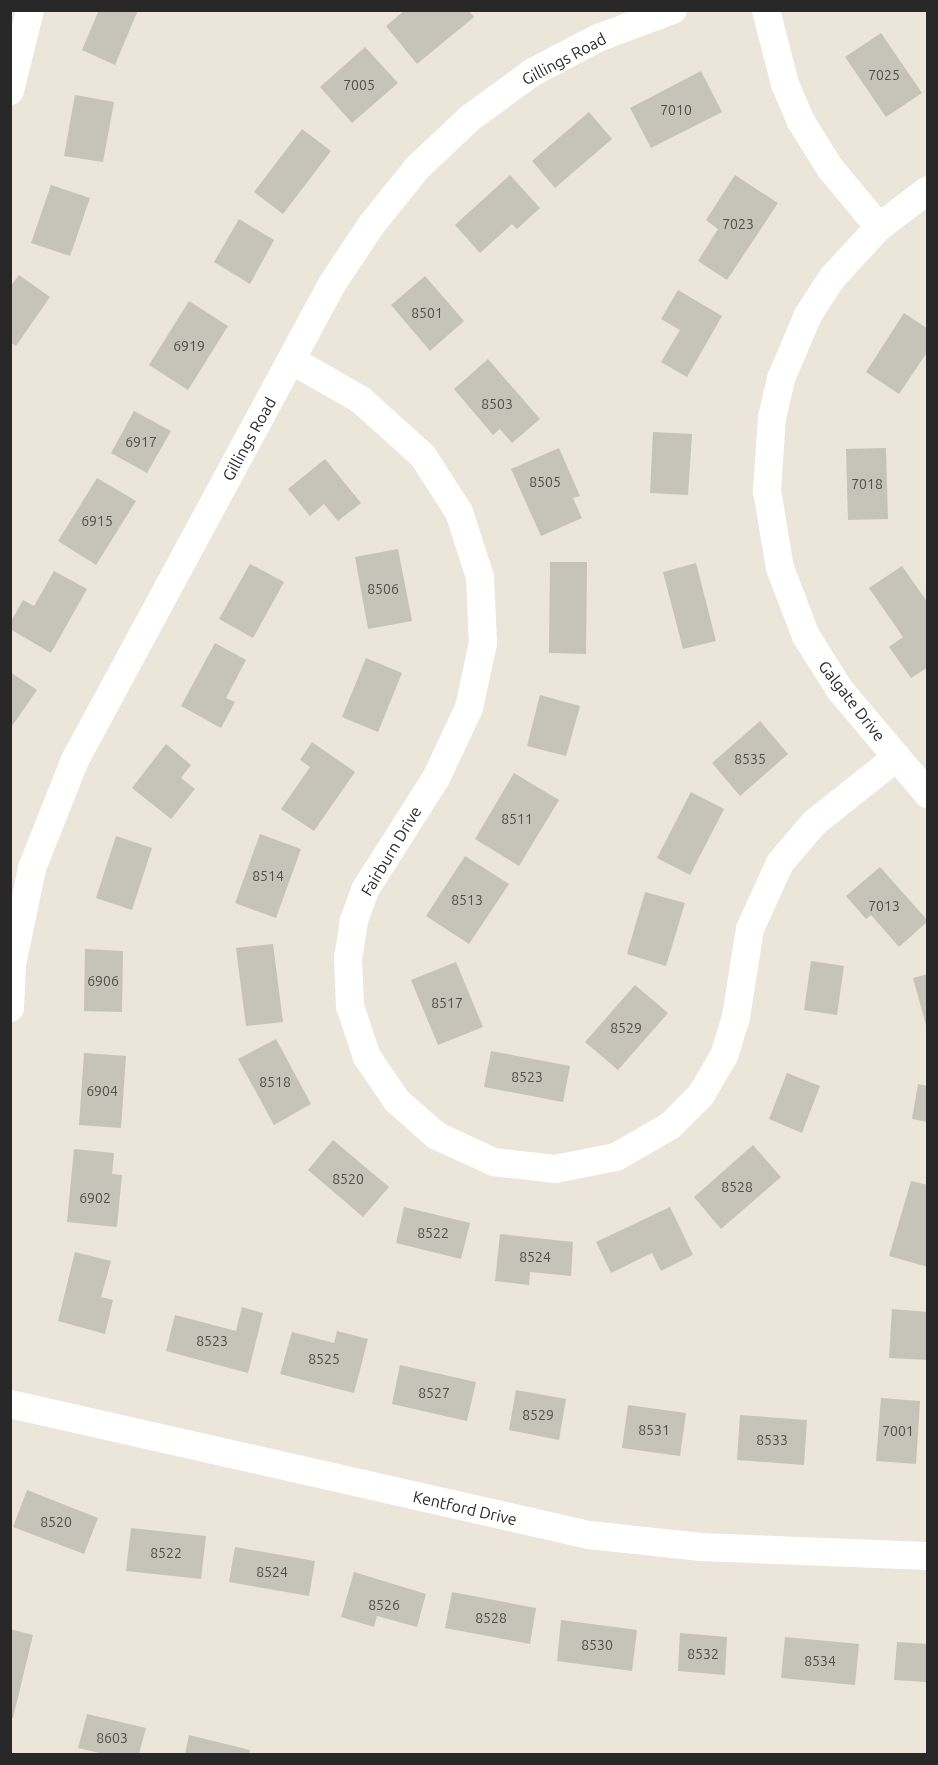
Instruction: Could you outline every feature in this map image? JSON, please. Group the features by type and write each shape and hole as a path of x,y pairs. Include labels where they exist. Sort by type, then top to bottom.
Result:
{"street":[{"path":"10,91 30,10"},
{"name":"Gillings Road","path":"10,1008 14,931 32,868 75,760 332,284 372,224 417,168 470,118 533,72 598,38 673,10"},
{"path":"766,10 785,84 800,120 831,168 879,227"},
{"name":"Galgate Drive","path":"927,190 879,227 832,278 793,347 772,417 767,491 780,568 806,636 840,690 927,794"},
{"name":"Fairburn Drive","path":"292,361 368,405 423,456 459,512 480,577 483,643 469,708 436,778 366,890 354,921 348,958 350,1006 367,1057 397,1101 437,1136 494,1162 555,1169 616,1157 670,1126 701,1095 724,1056 736,1017 750,929 780,863 821,816 897,757"},
{"name":"Kentford Drive","path":"10,1404 589,1535 701,1547 927,1556"}],"building":[{"path":"99,10 138,10 115,65 82,50"},
{"path":"405,10 468,10 474,17 417,64 386,26"},
{"path":"881,33 922,93 886,117 845,57"},
{"path":"365,47 398,83 352,123 320,87"},
{"path":"701,71 722,112 651,148 630,108"},
{"path":"75,95 114,102 103,162 64,156"},
{"path":"589,112 612,139 555,188 532,161"},
{"path":"302,129 331,151 283,214 254,192"},
{"path":"510,175 540,208 517,229 512,224 480,253 455,225"},
{"path":"735,175 778,203 727,280 698,261 718,229 706,220"},
{"path":"51,185 90,198 70,256 31,243"},
{"path":"239,219 274,240 250,284 214,262"},
{"path":"19,275 50,297 16,346 10,342 10,287"},
{"path":"425,276 464,321 430,351 391,305"},
{"path":"678,290 722,316 687,377 661,362 680,330 661,319"},
{"path":"189,301 228,326 188,390 149,365"},
{"path":"904,313 928,329 928,351 899,394 866,372"},
{"path":"488,359 540,419 512,443 500,429 493,435 454,389"},
{"path":"134,411 171,431 147,473 111,453"},
{"path":"653,432 692,434 688,495 650,493"},
{"path":"559,448 580,496 573,498 582,518 541,536 511,469"},
{"path":"886,448 888,519 848,520 846,449"},
{"path":"325,459 361,503 338,521 324,504 310,516 288,489"},
{"path":"97,478 136,501 96,565 58,541"},
{"path":"398,549 412,621 368,629 355,557"},
{"path":"550,562 587,562 586,654 549,653"},
{"path":"696,563 716,641 683,649 663,572"},
{"path":"250,564 284,582 253,638 219,619"},
{"path":"902,566 928,603 928,667 911,678 889,647 903,637 869,588"},
{"path":"54,571 87,589 51,653 10,629 10,623 23,600 34,606"},
{"path":"215,643 246,660 226,698 235,702 221,728 181,706"},
{"path":"366,658 402,673 378,732 342,717"},
{"path":"10,672 37,690 10,729"},
{"path":"540,695 580,706 566,756 527,746"},
{"path":"760,721 788,754 740,796 712,763"},
{"path":"312,742 355,772 314,831 281,809 310,767 300,760"},
{"path":"166,744 191,765 181,778 195,789 171,819 132,788"},
{"path":"514,773 559,800 519,866 475,839"},
{"path":"691,792 724,809 690,875 657,858"},
{"path":"260,834 301,849 276,918 235,903"},
{"path":"116,836 152,848 132,910 96,898"},
{"path":"465,856 509,884 469,944 426,916"},
{"path":"880,867 928,921 899,947 871,915 866,919 846,896"},
{"path":"645,892 685,903 666,966 627,954"},
{"path":"273,944 283,1022 246,1026 236,948"},
{"path":"85,949 123,951 122,1012 84,1011"},
{"path":"811,961 844,966 837,1015 804,1010"},
{"path":"456,962 483,1027 438,1045 411,980"},
{"path":"928,974 928,1029 927,1029 913,978"},
{"path":"635,985 668,1013 618,1070 585,1042"},
{"path":"276,1039 311,1104 274,1125 238,1059"},
{"path":"491,1051 570,1066 563,1102 484,1087"},
{"path":"84,1053 126,1056 121,1128 79,1125"},
{"path":"787,1073 820,1086 802,1133 769,1119"},
{"path":"918,1084 928,1086 928,1122 912,1119"},
{"path":"333,1140 389,1187 363,1217 308,1170"},
{"path":"753,1145 781,1177 721,1229 694,1197"},
{"path":"74,1149 114,1153 112,1174 122,1175 117,1227 67,1222"},
{"path":"911,1181 928,1185 928,1267 889,1256"},
{"path":"404,1207 470,1223 461,1259 396,1243"},
{"path":"670,1207 693,1255 661,1271 652,1253 611,1273 596,1242"},
{"path":"500,1234 573,1242 571,1276 530,1272 529,1285 495,1281"},
{"path":"75,1252 111,1261 101,1297 113,1300 105,1334 58,1321"},
{"path":"242,1307 263,1313 248,1373 166,1351 175,1315 236,1331"},
{"path":"892,1309 928,1312 928,1360 889,1358"},
{"path":"337,1331 368,1339 354,1393 280,1374 292,1332 334,1343"},
{"path":"400,1365 476,1382 467,1421 392,1404"},
{"path":"516,1390 566,1399 559,1440 509,1430"},
{"path":"881,1398 920,1401 916,1464 876,1461"},
{"path":"628,1405 686,1413 680,1456 622,1448"},
{"path":"740,1415 807,1420 804,1465 737,1460"},
{"path":"27,1490 98,1518 84,1554 13,1527"},
{"path":"131,1528 206,1536 201,1579 126,1571"},
{"path":"235,1547 315,1561 309,1596 229,1582"},
{"path":"354,1572 426,1594 417,1627 377,1616 374,1627 341,1617"},
{"path":"452,1592 536,1608 530,1644 445,1628"},
{"path":"561,1620 637,1630 632,1671 557,1661"},
{"path":"10,1629 33,1635 13,1718 10,1717"},
{"path":"680,1633 727,1637 725,1675 678,1671"},
{"path":"785,1637 859,1644 855,1685 781,1678"},
{"path":"897,1642 928,1644 928,1682 894,1680"},
{"path":"87,1714 146,1728 139,1754 104,1754 78,1748"},
{"path":"189,1735 250,1750 249,1754 185,1754"}]}
